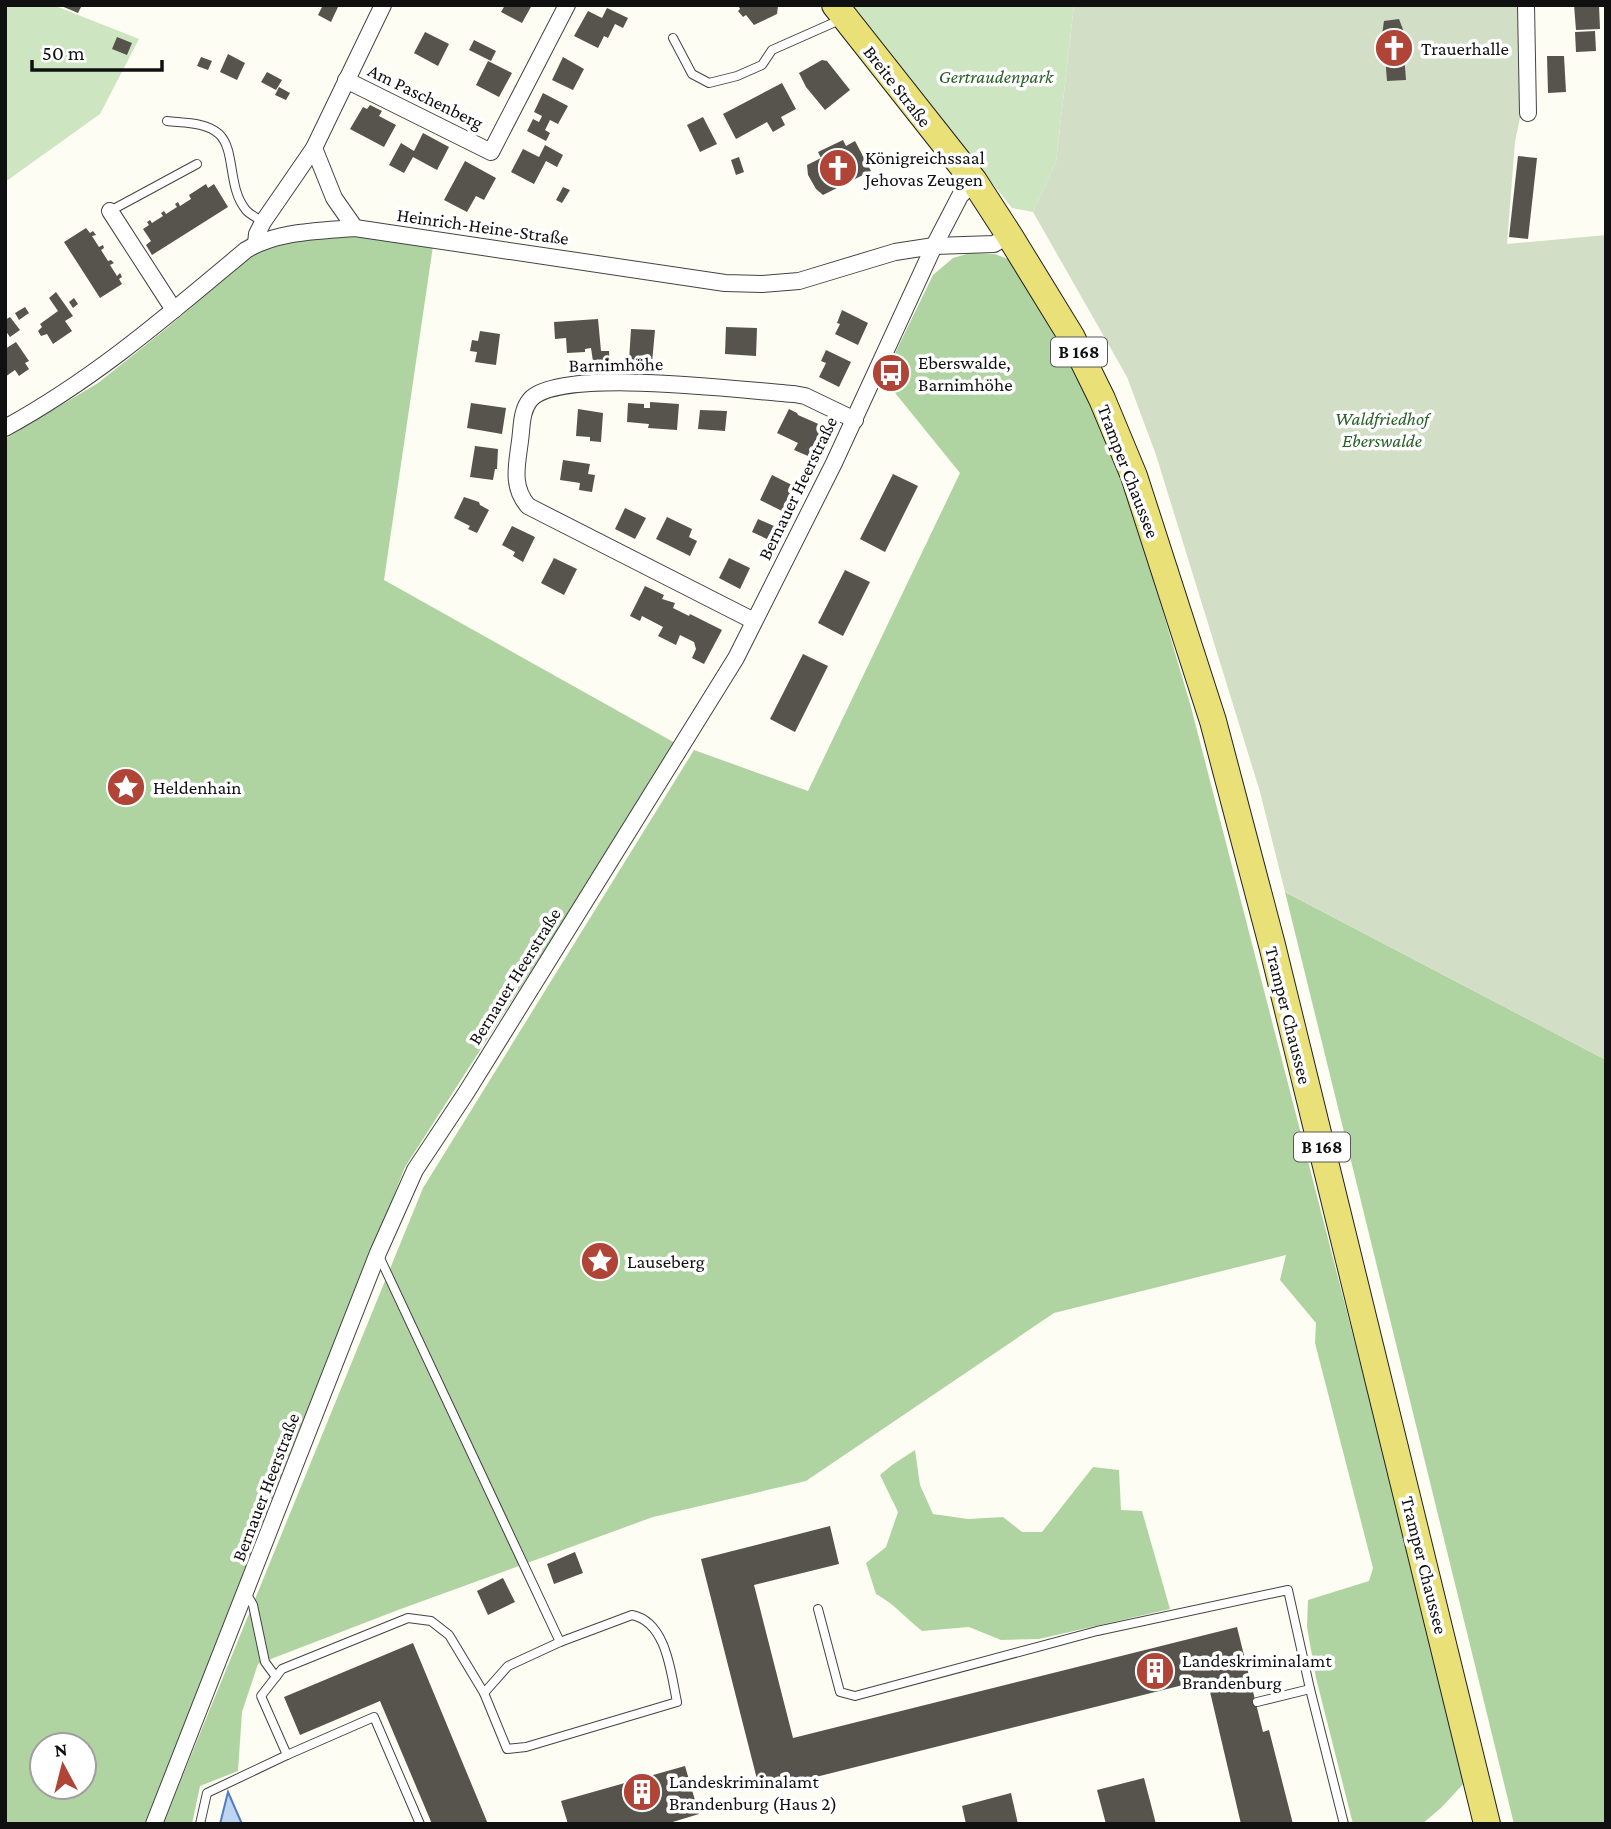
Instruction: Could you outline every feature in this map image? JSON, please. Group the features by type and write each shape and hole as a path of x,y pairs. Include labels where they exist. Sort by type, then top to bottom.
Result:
{"main road":[{"name":"Breite Straße","path":"840,12 974,181 1009,235"},
{"name":"Tramper Chaussee","path":"1009,235 1071,336 1134,476 1213,721 1279,971 1487,1824"}],"street":[{"name":"Am Paschenberg","path":"346,80 491,152 567,5"},
{"path":"1526,5 1528,113"},
{"name":"Am Paschenberg","path":"256,244 257,233 314,148 379,7"},
{"path":"314,148 334,198 355,228"},
{"name":"Bernauer Heerstraße","path":"154,1824 378,1253 415,1170 736,658 855,420 933,246 960,196 974,181"},
{"path":"110,211 174,310"},
{"name":"Heinrich-Heine-Straße","path":"5,428 101,369 256,244 303,232 355,228 725,283 762,285 799,282 895,252 933,246 994,244 1009,235"},
{"name":"Barnimhöhe","path":"754,621 528,506 520,497 515,481 523,414 531,399 547,389 564,385 635,382 794,394 805,396 855,420"}],"lane":[{"path":"673,38 692,74 709,83 737,76 762,65 772,50 840,12"},
{"path":"167,121 201,124 219,134 228,148 235,191 247,211 264,222"},
{"path":"110,211 197,164"},
{"path":"378,1253 560,1642"},
{"path":"818,1609 841,1692 856,1696 1097,1631 1288,1590 1344,1824"},
{"path":"246,1593 253,1605 265,1662 276,1676"},
{"path":"287,1755 261,1696 282,1669 408,1618 431,1621 449,1635 484,1693 507,1749 526,1747 677,1702 665,1651 655,1632 638,1616 632,1615 560,1642 508,1667 484,1693"},
{"path":"1257,1702 1310,1689"},
{"path":"201,1824 207,1793 374,1717 420,1824"}],"green space":[{"path":"5,5 53,5 139,39 100,114 5,182"},
{"name":"Gertraudenpark","path":"852,5 1074,5 1056,162 1033,212 1012,208"},
{"name":"Waldfriedhof Eberswalde","path":"1074,5 1519,5 1521,113 1515,142 1507,244 1606,235 1606,1060 1285,892 1260,792 1156,455 1127,377 1033,212 1056,162"},
{"path":"361,236 433,246 384,580 677,744 405,1167 148,1824 5,1824 5,439 98,383 257,251 314,237"},
{"path":"970,253 995,254 1013,261 1047,306 1122,473 1191,707 1410,1557 1465,1782 1422,1824 1353,1824 1316,1678 1307,1627 1308,1600 1369,1581 1373,1568 1315,1343 1316,1323 1280,1280 1286,1255 1054,1313 806,1481 653,1517 258,1664 242,1712 238,1771 200,1786 192,1824 163,1824 423,1188 694,750 808,791 960,473 883,378 933,275 953,258"},
{"path":"1285,892 1606,1060 1606,1824 1514,1824"},
{"path":"915,1450 920,1485 933,1514 968,1519 1003,1517 1022,1532 1042,1532 1093,1467 1119,1470 1121,1510 1142,1511 1170,1609 1039,1639 1001,1640 969,1627 922,1631 876,1594 866,1563 886,1547 898,1512 880,1475"}],"water":[{"path":"228,1792 242,1824 220,1824"}],"building":[{"path":"59,5 82,5 78,13"},
{"path":"323,5 338,7 331,22 318,15"},
{"path":"505,5 532,5 522,23 501,12"},
{"path":"738,5 777,5 777,14 754,25 746,15 743,17 738,11"},
{"path":"1574,5 1599,5 1600,29 1576,30"},
{"path":"607,8 628,18 623,28 615,24 608,38 604,36 598,48 574,36 588,11 602,18"},
{"name":"Trauerhalle","path":"1399,19 1407,40 1404,54 1406,80 1387,81 1381,42 1384,21"},
{"path":"1595,31 1596,51 1576,52 1575,32"},
{"path":"425,32 449,44 438,66 414,53"},
{"path":"117,37 132,43 127,55 112,49"},
{"path":"474,40 496,51 491,61 469,50"},
{"path":"228,54 245,63 237,80 220,72"},
{"path":"1547,56 1564,56 1566,92 1548,93"},
{"path":"201,57 212,61 208,70 197,66"},
{"path":"563,57 584,69 573,90 552,80"},
{"path":"822,60 827,61 850,90 825,110 806,87 799,73"},
{"path":"488,61 512,73 499,97 476,85"},
{"path":"267,72 282,80 276,90 261,82"},
{"path":"782,83 796,109 781,117 785,125 773,132 767,122 736,139 723,114"},
{"path":"279,87 290,93 286,100 275,95"},
{"path":"543,93 568,106 558,124 550,120 545,130 550,133 546,141 527,131 533,119 539,122 542,116 534,112"},
{"path":"370,105 382,111 379,116 396,125 384,147 350,129 363,107 367,109"},
{"path":"703,117 717,144 700,152 687,125"},
{"path":"423,133 449,147 437,170 413,157 404,173 389,165 401,143 414,151"},
{"name":"Königreichssaal Jehovas Zeugen","path":"843,140 846,146 855,141 871,171 823,195 808,175 807,165 821,158 818,152"},
{"path":"545,145 563,155 557,167 546,161 534,184 511,172 523,149 539,157"},
{"path":"1518,156 1537,158 1528,239 1509,237"},
{"path":"739,157 744,172 736,175 731,160"},
{"path":"465,161 496,178 484,200 476,196 467,212 444,200"},
{"path":"206,184 208,188 214,184 228,207 152,255 146,245 151,241 143,229 149,225 147,222 150,220 152,223 163,216 161,213 164,211 166,214 177,207 175,204 178,202 180,206 191,199 189,195"},
{"path":"563,187 570,190 562,203 556,200"},
{"path":"86,228 96,235 92,236 99,247 103,245 101,250 108,261 114,263 110,265 117,276 120,273 122,277 119,279 122,284 100,298 64,242"},
{"path":"56,292 73,316 65,321 72,331 53,344 47,334 41,336 38,331 42,327 40,324 58,311 49,298"},
{"path":"74,298 78,304 73,308 69,302"},
{"path":"25,307 29,313 19,320 15,313"},
{"path":"842,310 868,323 858,345 835,334"},
{"path":"10,317 20,330 10,337 5,330 5,320"},
{"path":"598,319 601,351 609,351 610,367 594,368 591,348 585,349 585,352 567,353 566,338 555,339 554,322"},
{"path":"726,327 757,328 756,356 725,354"},
{"path":"631,329 655,330 652,363 644,360 629,361"},
{"path":"480,331 500,334 496,365 475,362 477,352 470,351 472,340 478,341"},
{"path":"16,342 29,361 25,363 29,369 19,376 15,370 5,377 5,349"},
{"path":"826,350 851,362 839,387 819,377 826,363 821,361"},
{"path":"650,402 679,404 677,430 648,428 649,424 627,422 628,403 644,404 644,408 650,408"},
{"path":"471,403 506,408 502,434 467,428"},
{"path":"578,409 603,413 601,442 590,441 590,437 576,436"},
{"path":"789,409 823,426 808,456 794,450 798,443 777,433"},
{"path":"700,410 727,411 725,431 698,429"},
{"path":"475,446 498,449 497,469 493,480 470,477"},
{"path":"563,460 590,464 588,474 595,475 592,492 579,490 580,483 560,480"},
{"path":"893,474 918,486 885,552 860,539"},
{"path":"772,475 794,486 782,511 760,500"},
{"path":"464,497 479,502 489,510 477,533 454,518"},
{"path":"625,508 646,518 635,539 615,529"},
{"path":"667,517 692,529 689,537 697,541 690,556 656,539"},
{"path":"758,519 774,526 767,539 752,532"},
{"path":"512,526 535,537 523,562 513,556 515,552 502,545"},
{"path":"554,558 577,569 564,595 541,583"},
{"path":"729,558 750,568 740,589 719,578"},
{"path":"845,570 870,582 843,636 818,623"},
{"path":"645,586 664,595 662,599 675,603 673,608 722,630 704,664 692,658 696,649 694,642 680,635 676,645 658,636 663,627 642,616 640,621 630,616"},
{"path":"803,654 828,666 795,732 770,719"},
{"name":"Landeskriminalamt Brandenburg","path":"830,1526 839,1564 754,1585 793,1738 1237,1627 1263,1732 1269,1730 1293,1824 1241,1824 1207,1679 760,1791 701,1559"},
{"path":"575,1552 583,1573 554,1584 547,1564"},
{"path":"503,1578 515,1602 488,1615 477,1591"},
{"path":"413,1643 488,1824 432,1824 380,1701 300,1735 284,1697"},
{"name":"Landeskriminalamt Brandenburg (Haus 2)","path":"685,1766 699,1814 666,1824 568,1824 561,1801"},
{"path":"1144,1778 1156,1824 1106,1824 1097,1790"},
{"path":"1011,1793 1018,1824 966,1824 962,1806"}],"place":[{"name":"Trauerhalle","path":"1394,48"},
{"name":"Königreichssaal Jehovas Zeugen","path":"838,168"},
{"name":"Eberswalde, Barnimhöhe","path":"891,373"},
{"name":"Heldenhain","path":"126,787"},
{"name":"Lauseberg","path":"600,1261"},
{"name":"Landeskriminalamt Brandenburg","path":"1155,1671"},
{"name":"Landeskriminalamt Brandenburg (Haus 2)","path":"642,1792"}]}
